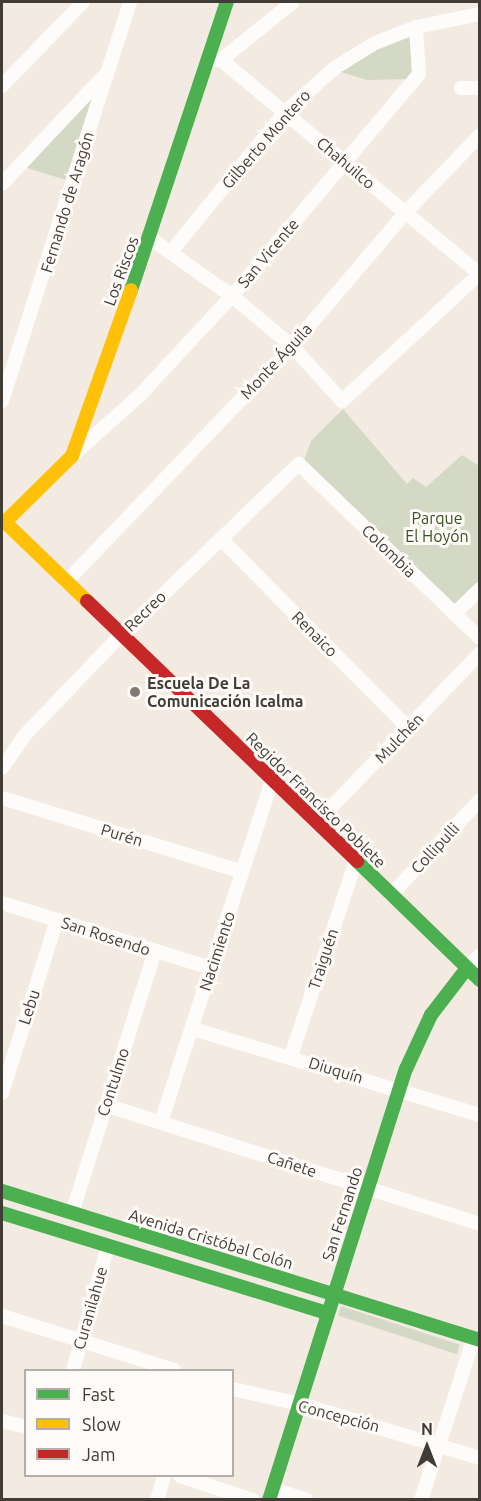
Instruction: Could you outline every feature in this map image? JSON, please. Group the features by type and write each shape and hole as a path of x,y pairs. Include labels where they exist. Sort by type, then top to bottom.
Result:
{"street":[{"path":"2,86 83,2"},
{"name":"Fernando de Aragón","path":"2,401 130,2"},
{"name":"Los Riscos","path":"3,522 72,456 215,60 227,2"},
{"path":"215,60 293,2"},
{"name":"Gilberto Montero","path":"171,253 285,112 336,67 375,44 416,27 480,14"},
{"name":"San Vicente","path":"72,456 140,395 232,296 419,74 416,27"},
{"name":"Chahuilco","path":"215,60 285,112 479,274"},
{"path":"2,183 106,74"},
{"path":"461,88 480,88"},
{"name":"Monte Águila","path":"66,582 291,346 406,212 480,135"},
{"path":"150,238 232,296 291,346 342,401 479,274"},
{"name":"Recreo","path":"2,768 24,736 121,635 299,464"},
{"name":"Colombia","path":"299,464 480,638"},
{"name":"Regidor Francisco Poblete","path":"3,522 480,980"},
{"name":"Renaico","path":"221,539 409,729"},
{"path":"454,614 480,589"},
{"name":"Mulchén","path":"316,823 480,653"},
{"name":"Nacimiento","path":"161,1122 272,781"},
{"name":"Purén","path":"2,798 242,872"},
{"name":"Collipulli","path":"391,895 480,800"},
{"name":"Traiguén","path":"291,1056 356,861"},
{"name":"San Rosendo","path":"2,903 211,968"},
{"name":"Lebu","path":"2,1093 57,920"},
{"name":"Contulmo","path":"72,1213 155,951"},
{"name":"San Fernando","path":"271,1494 399,1089 421,1032 467,968 480,956"},
{"name":"Diuquín","path":"193,1029 291,1056 480,1115"},
{"name":"Cañete","path":"105,1105 480,1224"},
{"name":"Avenida Cristóbal Colón","path":"2,1191 477,1339"},
{"path":"2,1213 327,1313"},
{"name":"Curanilahue","path":"74,1369 108,1246"},
{"path":"2,1316 168,1369"},
{"path":"421,1500 477,1339"},
{"name":"Concepción","path":"234,1389 300,1404 480,1458"},
{"path":"2,1421 24,1427"},
{"path":"157,1500 164,1477"},
{"path":"183,1477 253,1500"},
{"path":"271,1494 306,1500"}],"green space":[{"path":"415,28 412,79 367,80 334,70"},
{"path":"105,76 72,182 21,166"},
{"name":"Parque El Hoyón","path":"343,409 407,484 413,478 426,487 462,455 479,466 479,583 457,606 304,460 311,441"},
{"path":"341,1306 460,1345 457,1354 338,1316"}],"traffic: fast":[{"path":"131,290 227,2"},
{"path":"357,861 480,980"},
{"path":"269,1500 406,1069 431,1015 467,968"},
{"path":"2,1191 480,1340"},
{"path":"2,1213 327,1313"}],"traffic: slow":[{"path":"87,601 5,522 72,456 131,290"}],"traffic: jam":[{"path":"87,601 357,861"}],"place":[{"name":"Escuela De La Comunicación Icalma","path":"135,692"}]}
